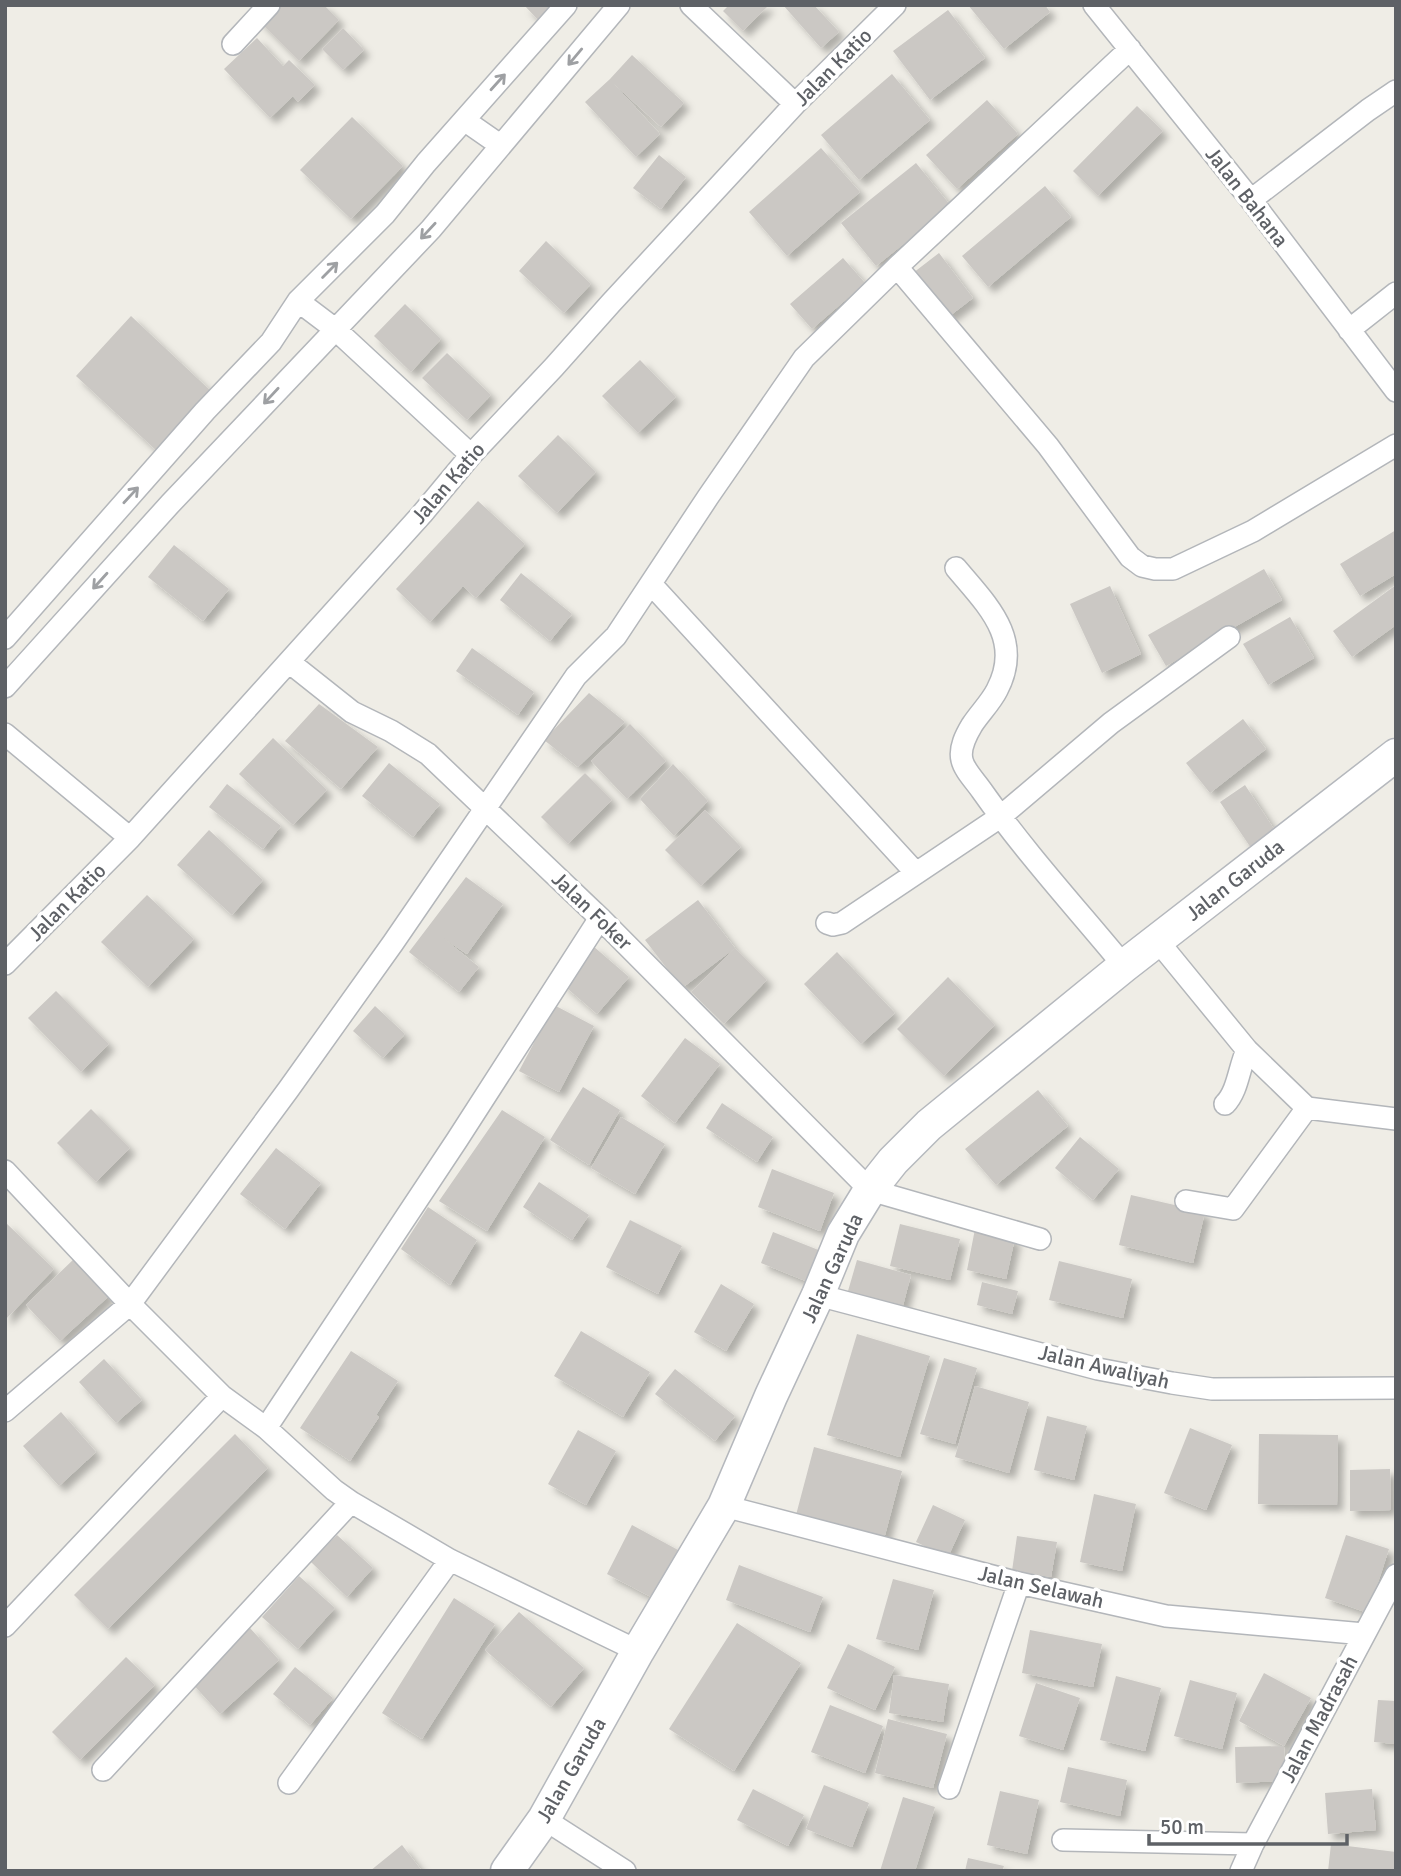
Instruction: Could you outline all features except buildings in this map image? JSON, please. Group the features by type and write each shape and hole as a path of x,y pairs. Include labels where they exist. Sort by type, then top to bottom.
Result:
{"street":[{"path":"233,44 270,5"},
{"path":"5,638 205,411 271,342 298,302 385,214 426,163 566,5"},
{"path":"5,687 128,549 431,229 619,5"},
{"path":"691,5 795,104"},
{"name":"Jalan Katio","path":"5,964 130,838 413,524 471,455 795,104 895,5"},
{"name":"Jalan Bahana","path":"1094,5 1251,200 1396,391"},
{"path":"5,1411 130,1304 393,943 576,676 616,636 804,358 1130,49"},
{"path":"1251,200 1396,91"},
{"path":"464,120 500,145"},
{"path":"897,267 1048,446 1130,557 1142,566 1173,569 1185,564 1253,531 1396,445"},
{"path":"1349,330 1396,293"},
{"path":"298,302 335,329 471,455"},
{"path":"103,525 128,549"},
{"path":"956,568 993,613 1003,630 1006,648 1005,671 997,691 972,726 961,750 962,762 1000,817 1124,966"},
{"path":"651,584 916,873"},
{"path":"827,923 842,923 1000,817 1111,723 1230,637"},
{"name":"Jalan Foker","path":"289,662 352,712 428,754 600,918 870,1190"},
{"path":"5,734 130,838"},
{"name":"Jalan Garuda","path":"507,1871 544,1819 638,1651 724,1506 844,1234 870,1190 893,1161 929,1125 1124,966 1396,755"},
{"path":"266,1428 600,918"},
{"path":"1157,940 1247,1050 1307,1108 1396,1119"},
{"path":"1225,1104 1232,1094 1247,1050"},
{"path":"1186,1201 1233,1209 1307,1108"},
{"path":"5,1171 130,1304 222,1396 266,1428 334,1490 450,1560 638,1651"},
{"path":"870,1190 1040,1239"},
{"name":"Jalan Awaliyah","path":"818,1295 1098,1369 1172,1383 1212,1388 1396,1388"},
{"path":"5,1626 222,1396"},
{"path":"103,1770 351,1502"},
{"name":"Jalan Selawah","path":"724,1506 1019,1583 1166,1616 1364,1634"},
{"path":"289,1783 450,1560"},
{"name":"Jalan Madrasah","path":"1241,1871 1396,1575"},
{"path":"949,1788 1019,1583"},
{"path":"544,1819 625,1871"},
{"path":"1063,1840 1253,1844"}]}
